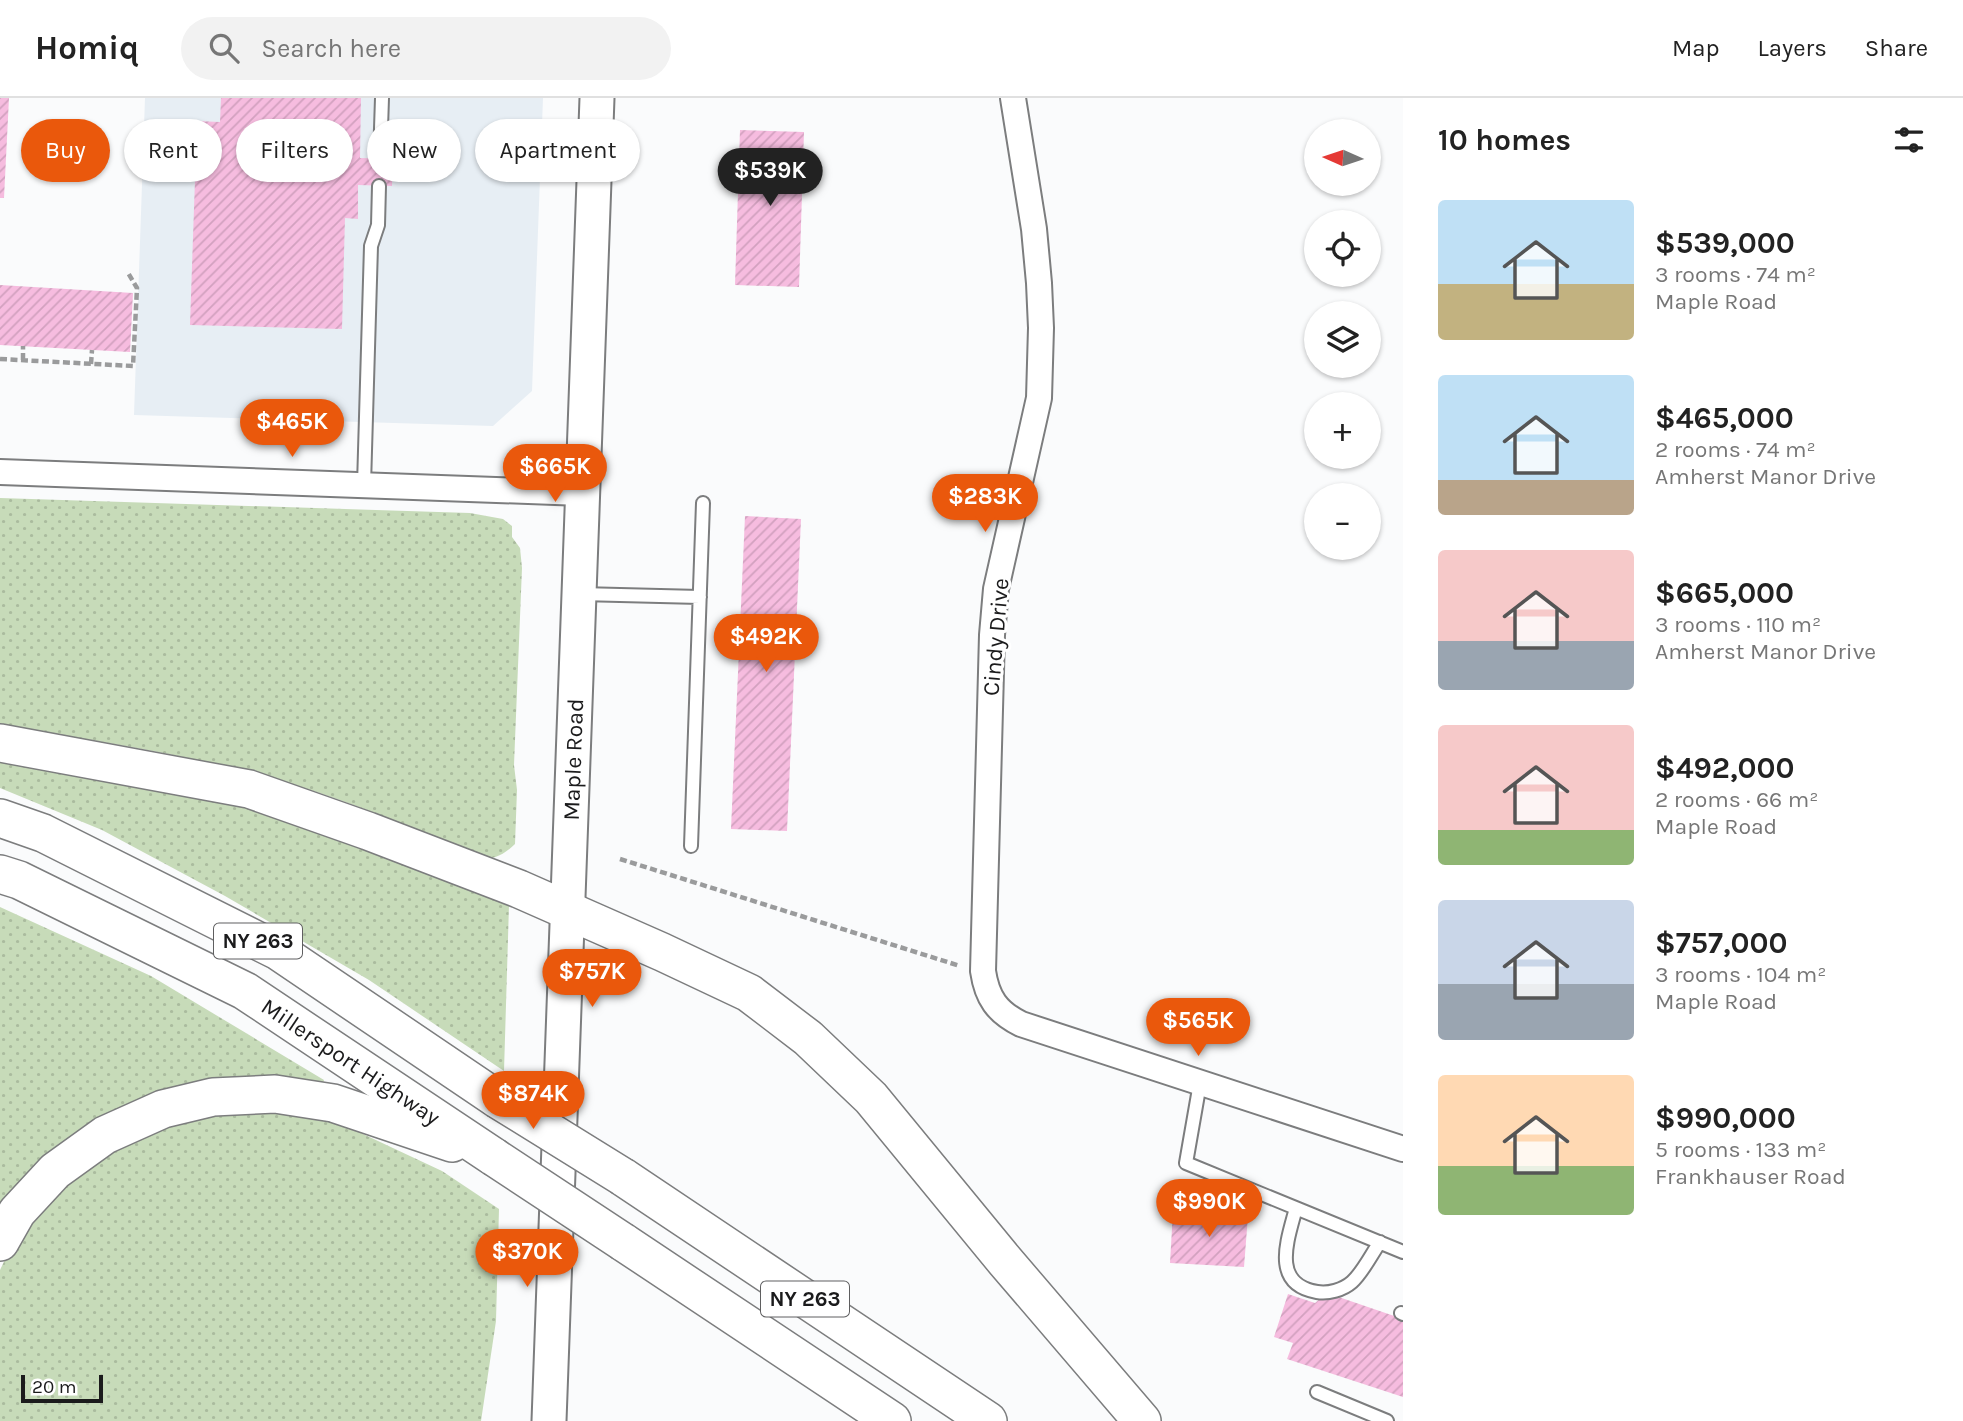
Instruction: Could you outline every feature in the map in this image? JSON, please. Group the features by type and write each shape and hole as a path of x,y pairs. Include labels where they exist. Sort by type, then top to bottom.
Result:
{"main road":[{"name":"Maple Road","path":"549,1421 597,98"},
{"path":"0,743 249,789 506,884 662,951 749,993 808,1038 871,1098 1005,1261 1142,1421"},
{"name":"NY 263","path":"0,818 43,833 278,951 497,1099 624,1177 988,1421"},
{"name":"Millersport Highway","path":"0,874 19,880 245,991 892,1421"},
{"path":"0,1242 16,1212 55,1171 105,1135 163,1109 213,1097 275,1094 333,1103 494,1157"}],"street":[{"name":"Cindy Drive","path":"1013,98 1034,229 1041,328 1038,398 1027,460 996,589 992,635 983,971 986,989 991,1001 1013,1020 1403,1149"},
{"path":"0,471 582,493"}],"lane":[{"path":"381,119 382,98"},
{"path":"364,485 371,246 378,215 379,186"},
{"path":"691,846 703,503"},
{"path":"579,594 700,597"},
{"path":"1200,1083 1186,1163 1403,1252"},
{"path":"1296,1208 1284,1254 1287,1272 1297,1285 1317,1292 1334,1292 1351,1283 1380,1242"},
{"path":"1317,1392 1387,1421"}],"path":[{"path":"0,359 133,366 137,288 127,271"},
{"path":"23,346 23,360"},
{"path":"91,364 92,350"},
{"path":"311,428 313,404"},
{"path":"620,859 983,971"}],"shaded area":[{"path":"145,98 543,98 542,119 475,119 475,182 540,182 532,391 493,426 134,415 142,182 222,182 222,119 144,119"}],"green space":[{"path":"0,498 470,513 503,519 512,526 512,537 520,548 522,568 514,765 517,790 515,844 488,859 456,857 456,844 340,800 264,776 152,751 0,725"},
{"path":"0,760 255,806 509,905 504,1071 369,980 225,896 102,830 0,788"},
{"path":"0,907 151,976 324,1080 322,1086 177,1088 127,1104 80,1131 0,1215"},
{"path":"234,1110 289,1112 331,1119 442,1171 499,1209 496,1321 481,1421 0,1421 0,1270 26,1227 60,1188 101,1156 123,1143 167,1125"}],"building":[{"path":"0,98 9,98 4,198 0,198"},
{"path":"221,98 361,98 360,158 367,158 367,182 392,182 392,186 358,185 358,219 345,218 342,329 190,325 195,182 222,182"},
{"path":"740,130 804,132 799,287 735,285"},
{"path":"0,285 133,293 130,352 0,345"},
{"path":"745,516 801,519 787,831 731,829"},
{"path":"1173,1211 1248,1216 1244,1267 1170,1263"},
{"path":"1327,1293 1403,1319 1403,1397 1287,1359 1293,1343 1274,1337 1288,1294 1315,1303"}]}
